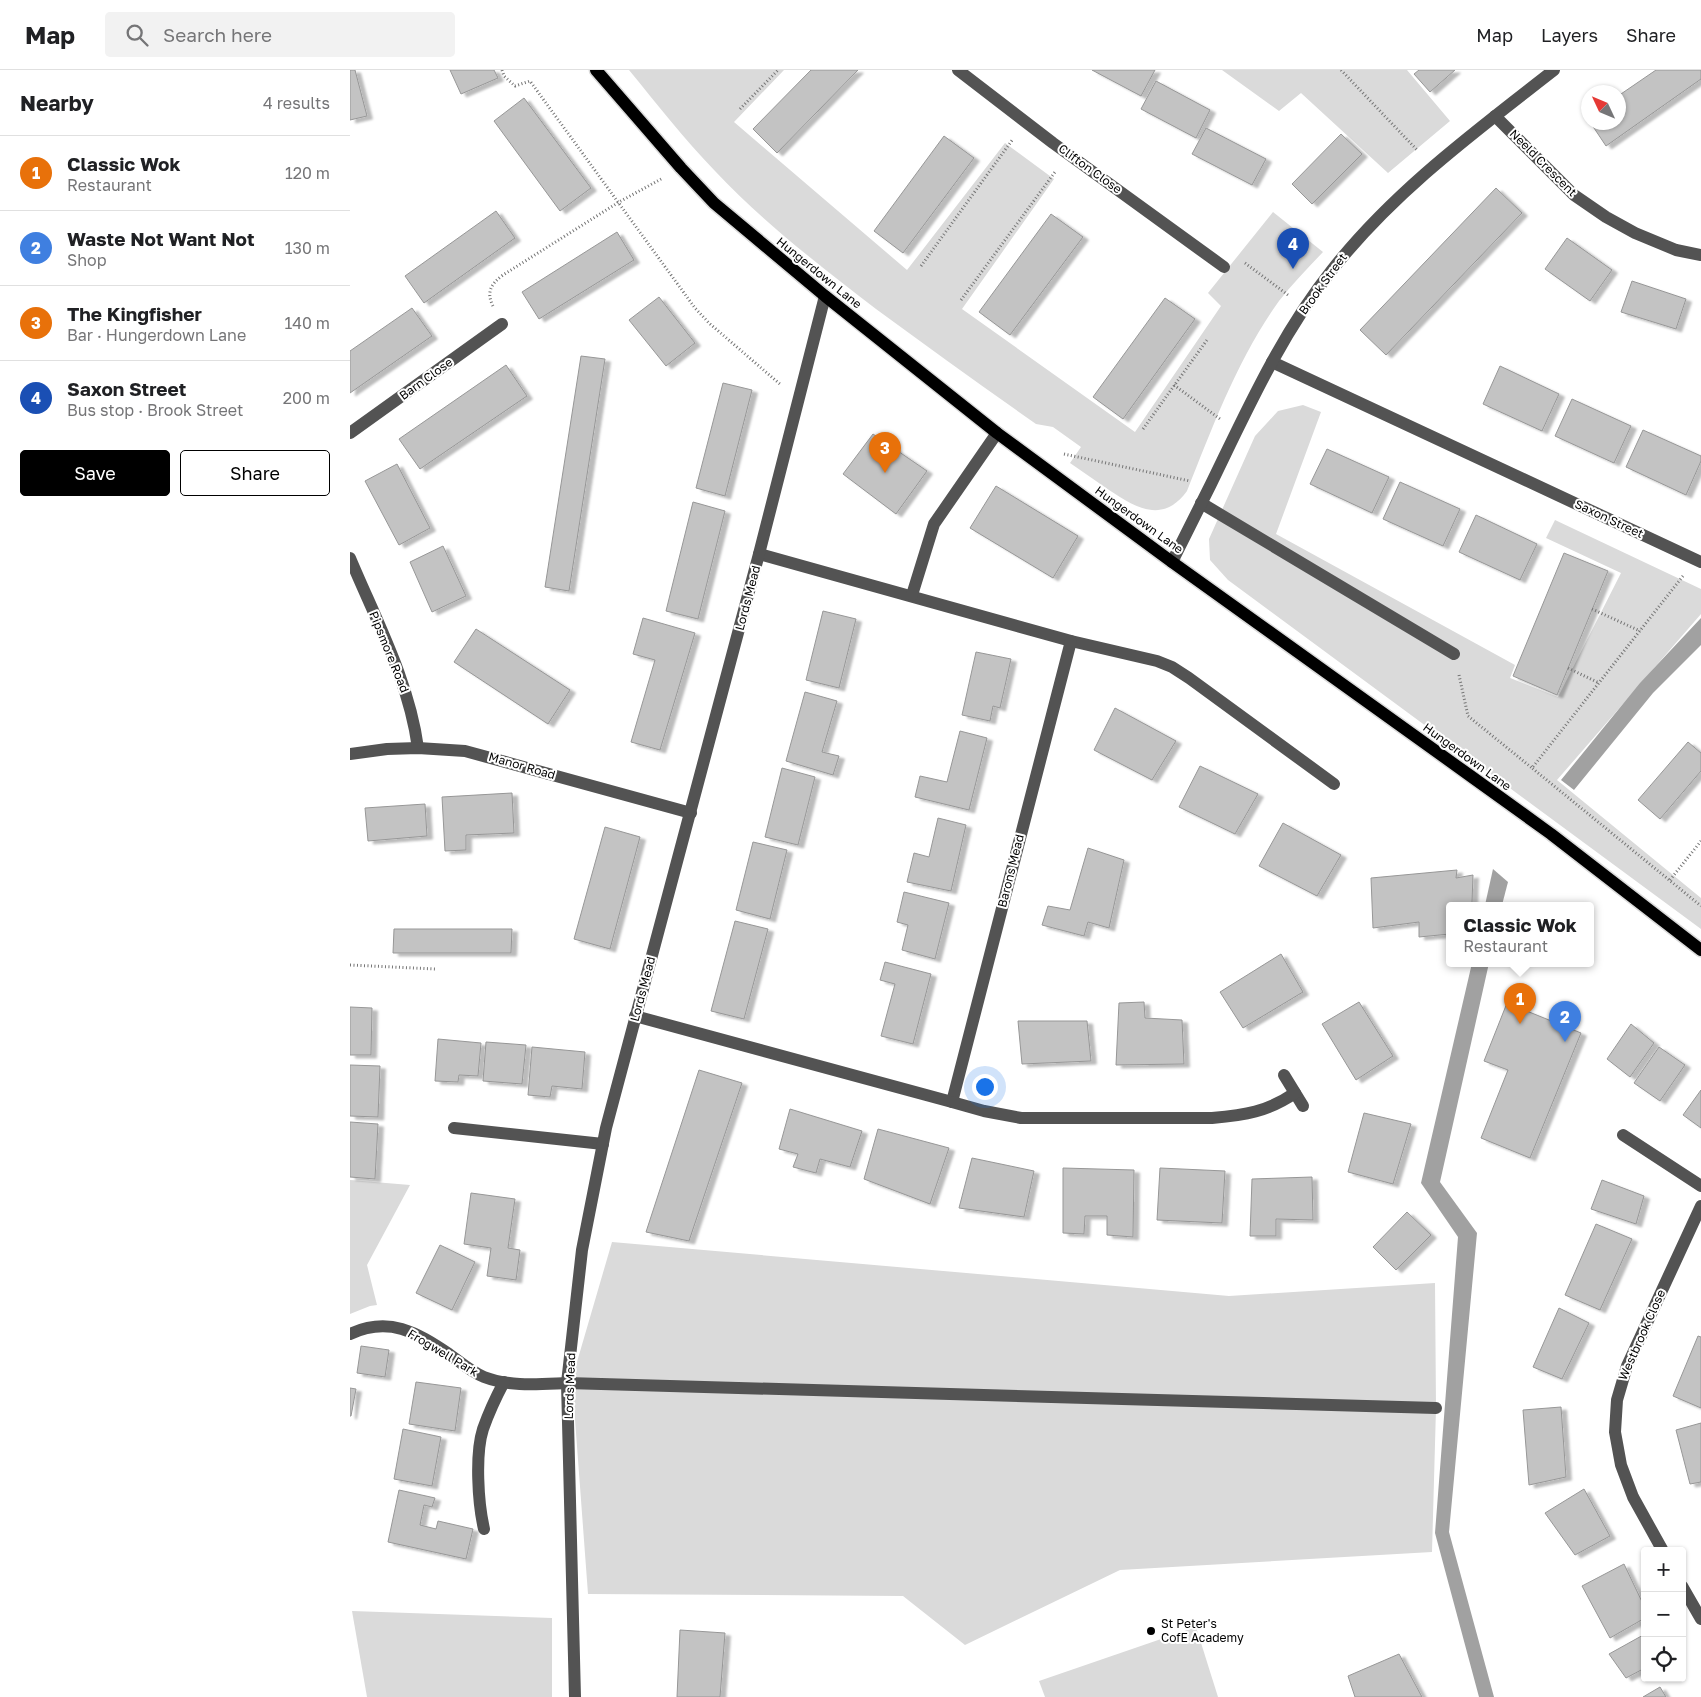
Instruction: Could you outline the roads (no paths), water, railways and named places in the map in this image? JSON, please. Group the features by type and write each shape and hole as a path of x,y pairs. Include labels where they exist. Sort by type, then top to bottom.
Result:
{"main road":[{"name":"Hungerdown Lane","path":"596,70 714,203 825,296 997,433 1172,562 1480,783 1701,950"}],"street":[{"name":"Clifton Close","path":"958,70 1068,154 1224,267"},
{"name":"Brook Street","path":"1172,562 1272,362 1305,307 1332,270 1364,232 1399,197 1554,70"},
{"name":"Neeld Crescent","path":"1496,116 1574,195 1606,217 1635,233 1676,250 1701,255"},
{"name":"Lords Mead","path":"575,1697 567,1383 582,1250 603,1144 635,1016 691,813 825,296"},
{"name":"Barn Close","path":"350,433 502,324"},
{"name":"Saxon Street","path":"1272,362 1698,561"},
{"path":"912,595 934,524 997,433"},
{"path":"1201,504 1454,654"},
{"path":"759,554 912,595 1070,641 1157,661 1172,668 1334,784"},
{"name":"Pipsmore Road","path":"350,558 402,682 414,721 418,748"},
{"name":"Barons Mead","path":"952,1102 1070,641"},
{"name":"Manor Road","path":"350,754 387,749 418,748 452,749 477,753 691,813"},
{"path":"635,1016 984,1112 1021,1118 1212,1118 1241,1116 1271,1107 1295,1093"},
{"path":"1284,1076 1303,1106"},
{"path":"454,1128 603,1144"},
{"path":"1623,1135 1701,1186"},
{"name":"Westbrook Close","path":"1661,1547 1633,1497 1621,1465 1615,1432 1617,1400 1627,1366 1701,1206"},
{"name":"Frogwell Park","path":"350,1334 373,1326 402,1328 420,1336 475,1372 504,1382 528,1384 567,1383 1436,1408"},
{"path":"484,1529 481,1515 480,1450 483,1430 504,1382"},
{"path":"1685,1592 1701,1620"}],"place":[{"name":"Saxon Street","path":"1293,269"},
{"name":"The Kingfisher","path":"885,473"},
{"name":"Classic Wok","path":"1520,1024"},
{"name":"Waste Not Want Not","path":"1565,1042"},
{"name":"St Peter's CofE Academy","path":"1151,1631"}]}
